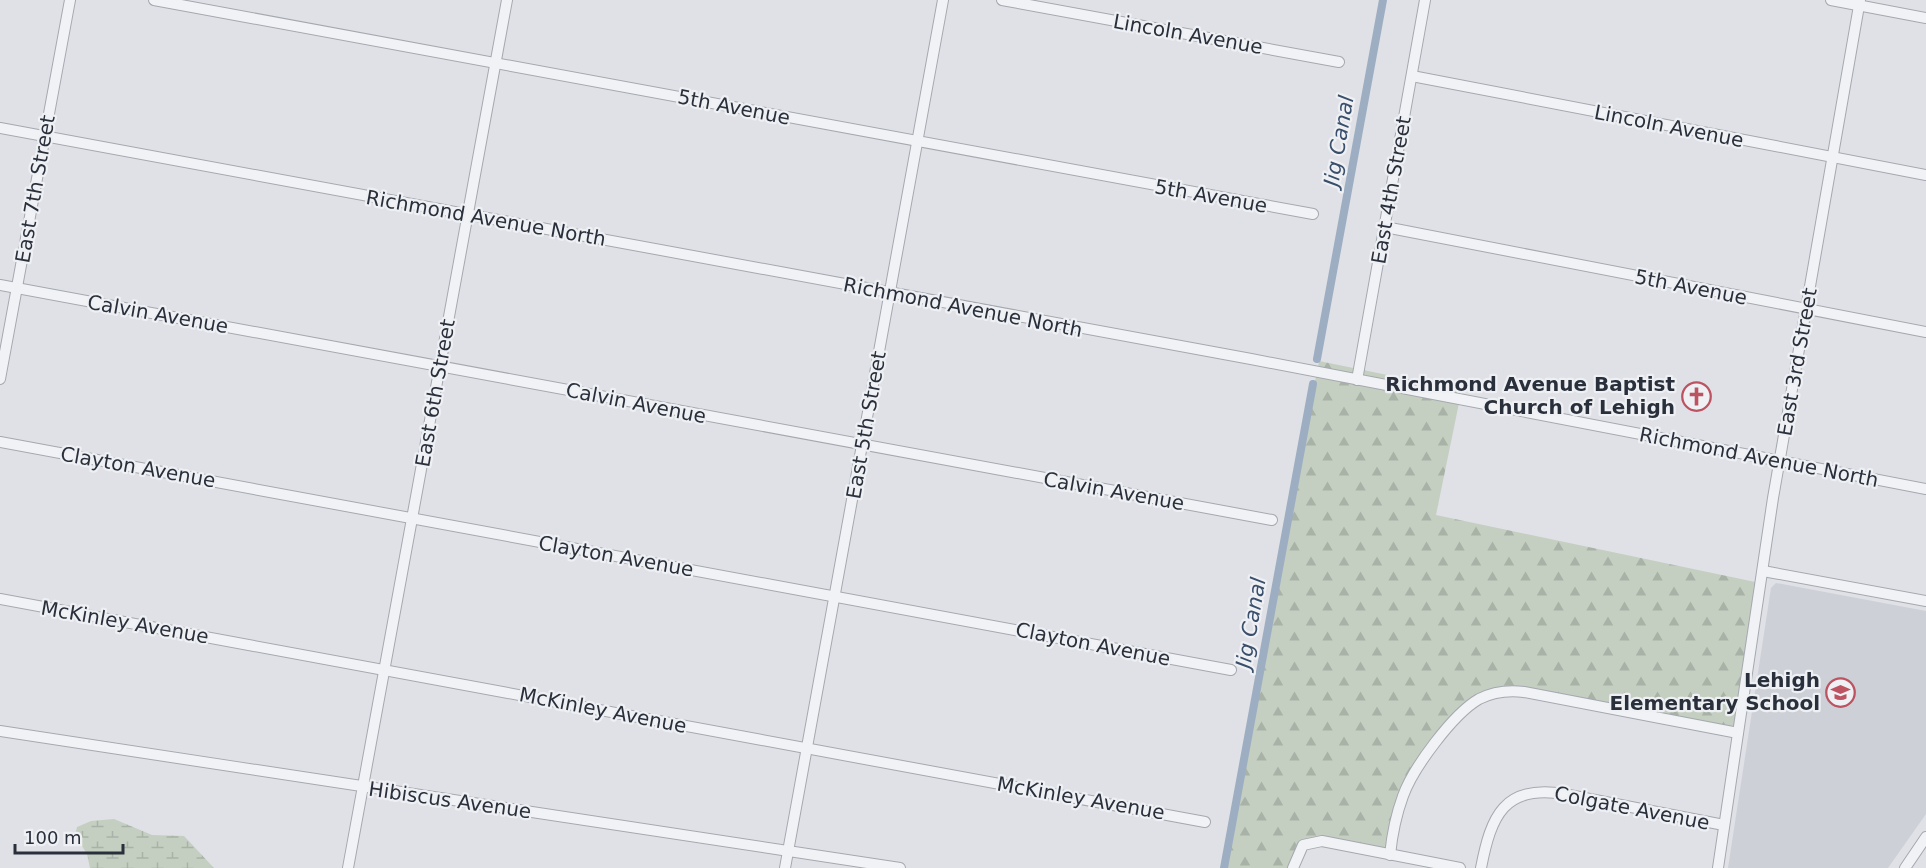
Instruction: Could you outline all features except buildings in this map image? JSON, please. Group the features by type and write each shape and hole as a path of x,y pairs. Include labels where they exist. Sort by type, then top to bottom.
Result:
{"street":[{"name":"East 7th Street","path":"0,379 69,0"},
{"name":"5th Avenue","path":"154,0 1313,214"},
{"name":"East 6th Street","path":"348,868 507,0"},
{"name":"East 5th Street","path":"785,868 943,0"},
{"name":"Lincoln Avenue","path":"1002,0 1339,62"},
{"name":"East 4th Street","path":"1357,380 1425,0"},
{"path":"1831,0 1860,3 1926,18"},
{"name":"East 3rd Street","path":"1718,868 1780,461 1860,3"},
{"name":"Lincoln Avenue","path":"1412,76 1926,175"},
{"name":"Richmond Avenue North","path":"0,128 1357,380 1926,489"},
{"name":"5th Avenue","path":"1385,227 1926,332"},
{"name":"Calvin Avenue","path":"0,285 1272,520"},
{"name":"Clayton Avenue","path":"0,442 1231,670"},
{"path":"1763,571 1926,601"},
{"name":"McKinley Avenue","path":"0,599 1205,822"},
{"path":"1390,855 1399,807 1407,785 1424,757 1479,699 1491,694 1515,691 1738,733"},
{"name":"Hibiscus Avenue","path":"0,731 900,868"},
{"name":"Colgate Avenue","path":"1481,868 1488,834 1495,817 1506,804 1527,793 1548,791 1724,825"},
{"path":"1905,868 1926,837"},
{"path":"1293,868 1303,845 1322,841 1460,868"}],"shaded area":[{"name":"Lehigh Elementary School","path":"1776,583 1926,611 1926,814 1888,868 1728,868 1771,588"}],"green space":[{"path":"1319,361 1461,390 1460,396 1318,368"},
{"path":"1316,376 1459,403 1436,515 1760,583 1738,729 1527,689 1473,697 1417,761 1386,850 1302,841 1296,846 1290,868 1221,868"},
{"path":"114,819 152,835 184,836 214,868 90,868 87,854 75,835 77,827 91,821"}],"waterway":[{"name":"Jig Canal","path":"1317,359 1383,0"},
{"name":"Jig Canal","path":"1224,868 1313,384"}],"place":[{"name":"Richmond Avenue Baptist Church of Lehigh","path":"1696,396"},
{"name":"Lehigh Elementary School","path":"1841,692"}]}
